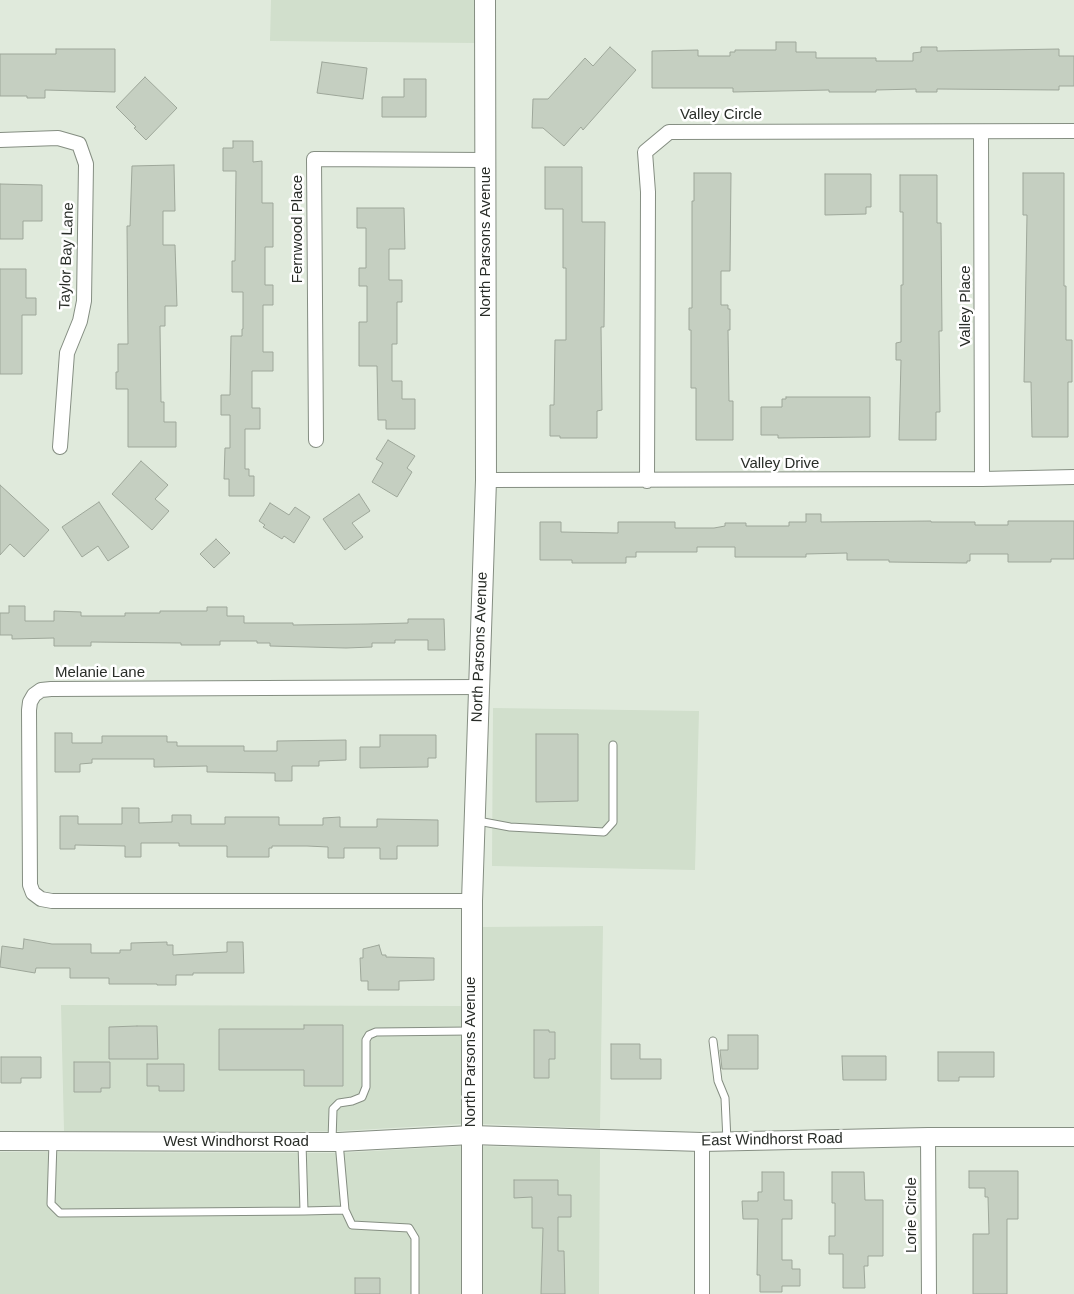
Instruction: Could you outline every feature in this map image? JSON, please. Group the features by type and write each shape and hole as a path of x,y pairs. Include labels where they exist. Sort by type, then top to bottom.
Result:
{"main road":[{"name":"North Parsons Avenue","path":"472,1294 472,901 486,480 485,0"}],"street":[{"name":"Valley Circle","path":"648,481 648,192 645,152 669,132 1074,131"},
{"name":"Valley Place","path":"981,132 982,480"},
{"name":"Taylor Bay Lane","path":"0,140 58,138 79,144 86,164 84,301 80,321 67,353 60,447"},
{"name":"Fernwood Place","path":"316,440 314,159 486,160"},
{"name":"Valley Drive","path":"486,480 982,480 1074,477"},
{"name":"Melanie Lane","path":"472,901 52,901 41,899 33,893 30,885 29,710 30,702 34,695 42,690 51,689 479,687"},
{"name":"East Windhorst Road","path":"471,1134 702,1142 928,1137 1074,1137"},
{"name":"West Windhorst Road","path":"0,1141 336,1142 471,1134"},
{"name":"Lorie Circle","path":"928,1137 929,1294"},
{"path":"702,1142 702,1294"}],"lane":[{"path":"475,821 510,826 604,832 613,822 613,745"},
{"path":"415,1294 415,1238 409,1228 352,1225 345,1210 333,1109 339,1103 362,1097 366,1087 366,1040 368,1035 376,1032 472,1031"},
{"path":"713,1041 718,1080 725,1098 727,1142"},
{"path":"53,1141 51,1204 60,1213 345,1210"},
{"path":"302,1142 304,1211"}],"shaded area":[{"path":"271,0 476,0 476,43 270,41"},
{"path":"493,708 699,711 695,870 492,866"},
{"path":"603,926 600,1128 480,1124 481,927"},
{"path":"61,1005 462,1006 461,1124 339,1131 64,1131"},
{"path":"461,1146 463,1294 0,1294 0,1152 339,1153"},
{"path":"480,1146 600,1149 599,1294 482,1294"}],"building":[{"path":"776,42 796,42 796,52 816,52 816,58 876,58 876,61 913,61 913,53 921,52 921,47 937,47 937,51 1059,49 1059,56 1074,56 1074,86 1059,86 1059,90 937,89 937,92 916,92 916,89 876,90 876,92 829,92 829,90 733,92 733,88 652,88 652,51 698,50 698,56 730,56 730,52 735,52 735,50 776,50"},
{"path":"610,47 636,70 583,130 581,127 564,146 543,128 532,128 533,99 548,99 585,58 593,66"},
{"path":"56,49 115,49 115,92 45,90 45,98 0,96 0,54 56,54"},
{"path":"322,62 367,68 363,99 317,93"},
{"path":"145,77 177,108 146,140 116,107"},
{"path":"404,79 426,79 426,117 382,117 382,97 404,97"},
{"path":"233,141 253,141 253,162 262,161 262,203 273,203 273,247 265,247 265,285 273,285 273,305 263,305 263,352 273,352 273,371 252,371 252,408 260,408 260,429 245,429 245,469 249,469 249,476 254,476 254,496 229,496 229,479 224,479 225,448 230,448 230,415 221,415 221,395 230,395 231,336 242,336 243,329 243,292 232,292 232,261 235,261 236,171 223,171 223,148 233,148"},
{"path":"174,165 175,211 163,211 163,245 175,245 177,306 165,306 165,326 160,326 161,402 164,402 164,422 176,422 176,447 128,447 128,389 116,389 116,372 118,372 118,344 128,344 127,226 130,226 132,166"},
{"path":"545,167 582,167 582,222 605,222 604,327 601,327 602,410 597,411 597,438 560,438 560,436 550,436 550,405 554,405 555,340 566,340 566,268 563,268 563,209 545,209"},
{"path":"694,173 731,173 730,271 721,271 721,305 728,305 728,309 730,309 730,330 728,330 729,401 733,401 733,440 696,440 696,388 691,388 691,330 689,330 689,308 692,308 692,201 694,201"},
{"path":"1023,173 1064,173 1066,340 1072,340 1072,382 1068,382 1068,437 1032,437 1031,382 1024,382 1027,215 1023,215"},
{"path":"825,174 871,174 871,207 866,207 866,214 825,215"},
{"path":"900,175 937,175 937,223 941,223 942,331 939,331 940,412 936,412 936,440 899,440 901,360 896,360 896,343 901,342 901,285 903,285 903,212 900,212"},
{"path":"0,184 42,185 42,221 23,221 23,239 0,239"},
{"path":"357,208 404,208 405,249 389,249 389,280 402,280 402,302 397,302 397,344 392,344 392,381 402,381 402,399 415,399 415,429 386,429 386,420 378,420 377,366 359,366 359,322 367,322 367,286 359,286 359,268 366,268 366,228 357,228"},
{"path":"0,269 26,269 26,298 36,298 36,315 22,315 22,374 0,374"},
{"path":"786,397 870,397 870,437 778,438 778,435 761,435 761,407 782,407 782,399 786,399"},
{"path":"388,440 415,456 407,468 412,472 397,497 372,482 383,463 376,459"},
{"path":"141,461 168,485 155,499 169,511 152,530 112,494"},
{"path":"0,485 49,530 24,557 10,544 0,555"},
{"path":"359,494 370,511 352,523 363,537 345,550 323,519"},
{"path":"99,502 129,547 108,561 98,546 82,557 62,527"},
{"path":"270,503 289,515 295,507 310,517 294,543 284,536 282,539 263,527 265,525 259,521"},
{"path":"806,514 821,514 821,522 931,521 975,522 975,525 1008,525 1008,521 1074,521 1074,559 1051,559 1051,562 1008,562 1008,554 970,554 970,561 967,561 967,563 889,562 889,560 847,560 847,553 806,554 806,557 735,557 735,547 697,547 697,552 636,552 636,557 626,557 626,563 572,563 572,560 540,560 540,522 561,522 561,532 618,533 618,522 675,522 675,528 714,528 725,526 725,523 746,523 746,526 789,526 789,522 806,522"},
{"path":"216,539 230,553 214,568 200,554"},
{"path":"9,606 25,606 25,621 54,621 54,611 81,612 81,616 125,616 125,613 207,611 207,607 227,607 227,616 244,616 244,623 293,623 293,625 367,624 408,623 408,619 444,619 445,650 428,650 428,640 395,640 395,643 372,643 372,647 346,648 270,646 270,643 257,643 257,641 220,641 220,645 91,642 91,646 54,646 54,638 12,639 12,635 0,635 0,613 9,613"},
{"path":"55,733 72,733 72,743 102,743 102,736 167,736 167,742 177,742 177,746 244,746 244,751 277,751 277,741 346,740 346,760 319,761 319,766 292,766 292,781 275,781 275,773 207,772 207,766 154,767 154,759 92,759 92,763 80,764 80,772 55,772"},
{"path":"536,734 578,734 578,801 536,802"},
{"path":"380,735 436,735 436,758 428,758 428,767 360,768 360,747 380,747"},
{"path":"122,808 139,808 139,823 172,822 172,815 191,815 191,824 225,824 225,817 279,817 279,825 323,825 323,818 340,817 340,827 377,827 377,819 438,820 438,846 397,846 397,859 380,859 380,848 344,848 344,858 328,858 328,847 307,846 272,846 272,848 269,848 269,857 227,857 227,846 179,846 179,843 141,843 141,857 125,857 125,846 75,845 75,849 60,849 60,816 78,816 78,824 122,824"},
{"path":"24,939 52,944 91,944 91,953 120,953 120,950 131,950 131,943 167,942 167,945 173,945 173,955 227,952 227,942 243,942 244,973 176,975 176,985 109,984 109,978 70,978 70,968 36,968 35,973 0,967 2,946 23,949"},
{"path":"379,945 382,955 386,955 386,957 434,958 434,980 399,981 399,990 368,990 368,981 361,981 360,958 363,958 363,949"},
{"path":"304,1025 343,1025 343,1086 304,1086 304,1070 219,1070 219,1029 304,1029"},
{"path":"157,1026 158,1059 109,1059 109,1027"},
{"path":"534,1030 555,1032 555,1059 549,1059 549,1078 534,1078"},
{"path":"728,1035 758,1035 758,1069 722,1069 720,1050 728,1050"},
{"path":"611,1044 640,1044 640,1059 661,1059 661,1079 611,1079"},
{"path":"938,1052 994,1052 994,1077 959,1077 959,1081 938,1081"},
{"path":"842,1056 886,1056 886,1080 843,1080"},
{"path":"1,1057 41,1057 41,1078 21,1078 21,1083 1,1083"},
{"path":"74,1062 110,1062 110,1088 101,1088 101,1092 74,1092"},
{"path":"147,1064 184,1064 184,1091 159,1091 159,1086 147,1086"},
{"path":"969,1171 1018,1171 1018,1219 1007,1219 1007,1294 973,1294 973,1234 989,1234 988,1197 985,1197 985,1188 969,1188"},
{"path":"762,1172 784,1172 784,1200 792,1200 792,1219 782,1219 782,1260 792,1260 792,1269 800,1269 800,1286 782,1286 782,1292 760,1292 760,1275 757,1275 758,1219 743,1219 742,1201 758,1201 758,1192 762,1192"},
{"path":"832,1172 864,1172 865,1200 883,1200 883,1256 868,1256 868,1266 864,1266 865,1288 843,1288 843,1254 829,1254 829,1236 835,1236 835,1203 832,1203"},
{"path":"514,1180 558,1180 558,1195 571,1195 571,1217 558,1217 558,1251 564,1251 565,1294 541,1294 543,1228 532,1228 532,1197 514,1198"},
{"path":"355,1278 380,1278 380,1294 355,1294"}]}
